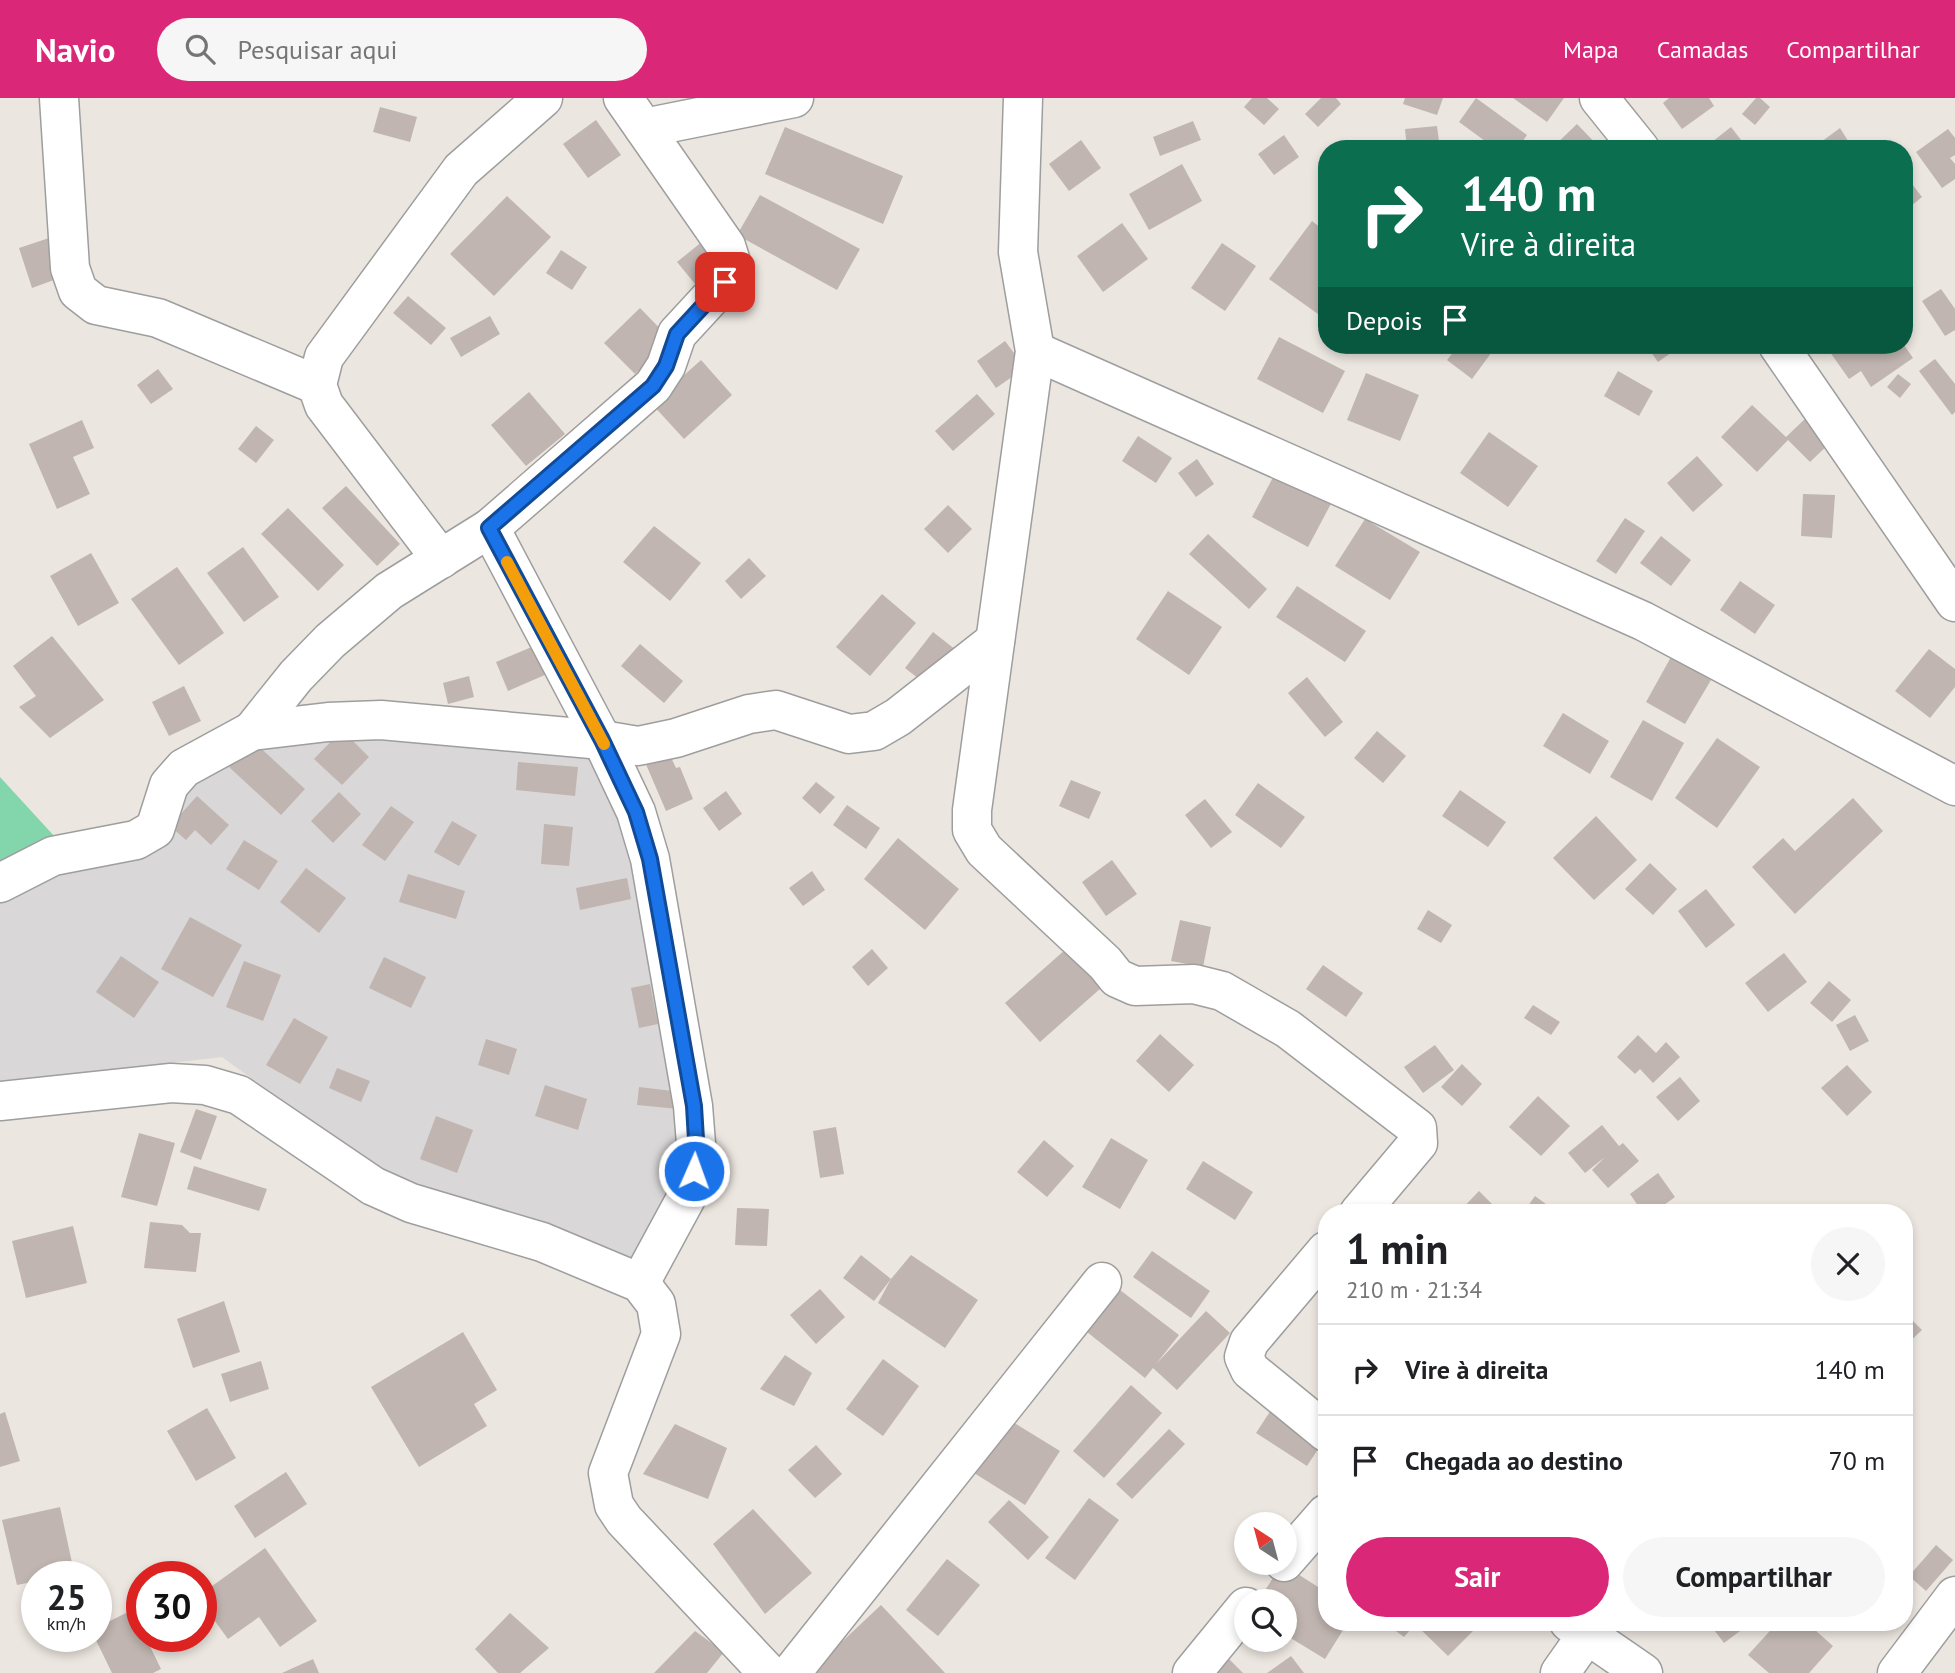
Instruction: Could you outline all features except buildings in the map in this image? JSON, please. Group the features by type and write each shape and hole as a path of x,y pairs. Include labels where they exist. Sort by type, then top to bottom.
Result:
{"street":[{"path":"59,98 70,268 78,291 96,306 158,318 317,385"},
{"path":"441,559 324,405 317,385 324,357 438,199 461,170 542,98"},
{"path":"252,731 296,676 330,641 389,591 489,528 653,386 666,366 677,334 725,282 732,265 726,246 633,113 794,98"},
{"path":"1023,98 1018,252 1035,351 972,810 972,830 984,850 1117,978 1135,986 1194,984 1222,991 1289,1029 1417,1128 1418,1143 1367,1204"},
{"path":"1599,98 1633,140"},
{"path":"1035,351 1643,621 1955,786"},
{"path":"1783,354 1955,602"},
{"path":"489,528 602,740 636,812 650,859 694,1106 697,1156 692,1187 640,1283"},
{"path":"0,884 54,856 136,839 155,829 169,785 184,768 252,731 327,722 380,720 602,740 638,746 749,714 776,710 849,734 874,731 898,717 995,641"},
{"path":"0,1101 171,1083 205,1085 239,1095 382,1190 411,1203 542,1242 640,1283 656,1304 661,1334 608,1473 614,1505 624,1520 768,1673"},
{"path":"1318,1260 1249,1342 1244,1357 1250,1370 1318,1425"},
{"path":"792,1673 1102,1282"},
{"path":"1297,1548 1318,1523"},
{"path":"1261,1589 1274,1575"},
{"path":"1897,1673 1955,1596"},
{"path":"1192,1673 1234,1622"},
{"path":"1560,1673 1577,1631"},
{"path":"1581,1631 1643,1673"}],"shaded area":[{"path":"342,730 591,749 640,852 685,1120 683,1176 631,1265 378,1170 222,1057 0,1083 0,896 51,868 155,844 199,774 253,741"}],"green space":[{"path":"0,777 55,837 0,871"}],"slow traffic":[{"path":"507,562 604,744"}],"route":[{"path":"694,1171 697,1156 694,1106 650,859 636,812 602,740 489,528 653,386 666,366 677,334 725,282"}]}
